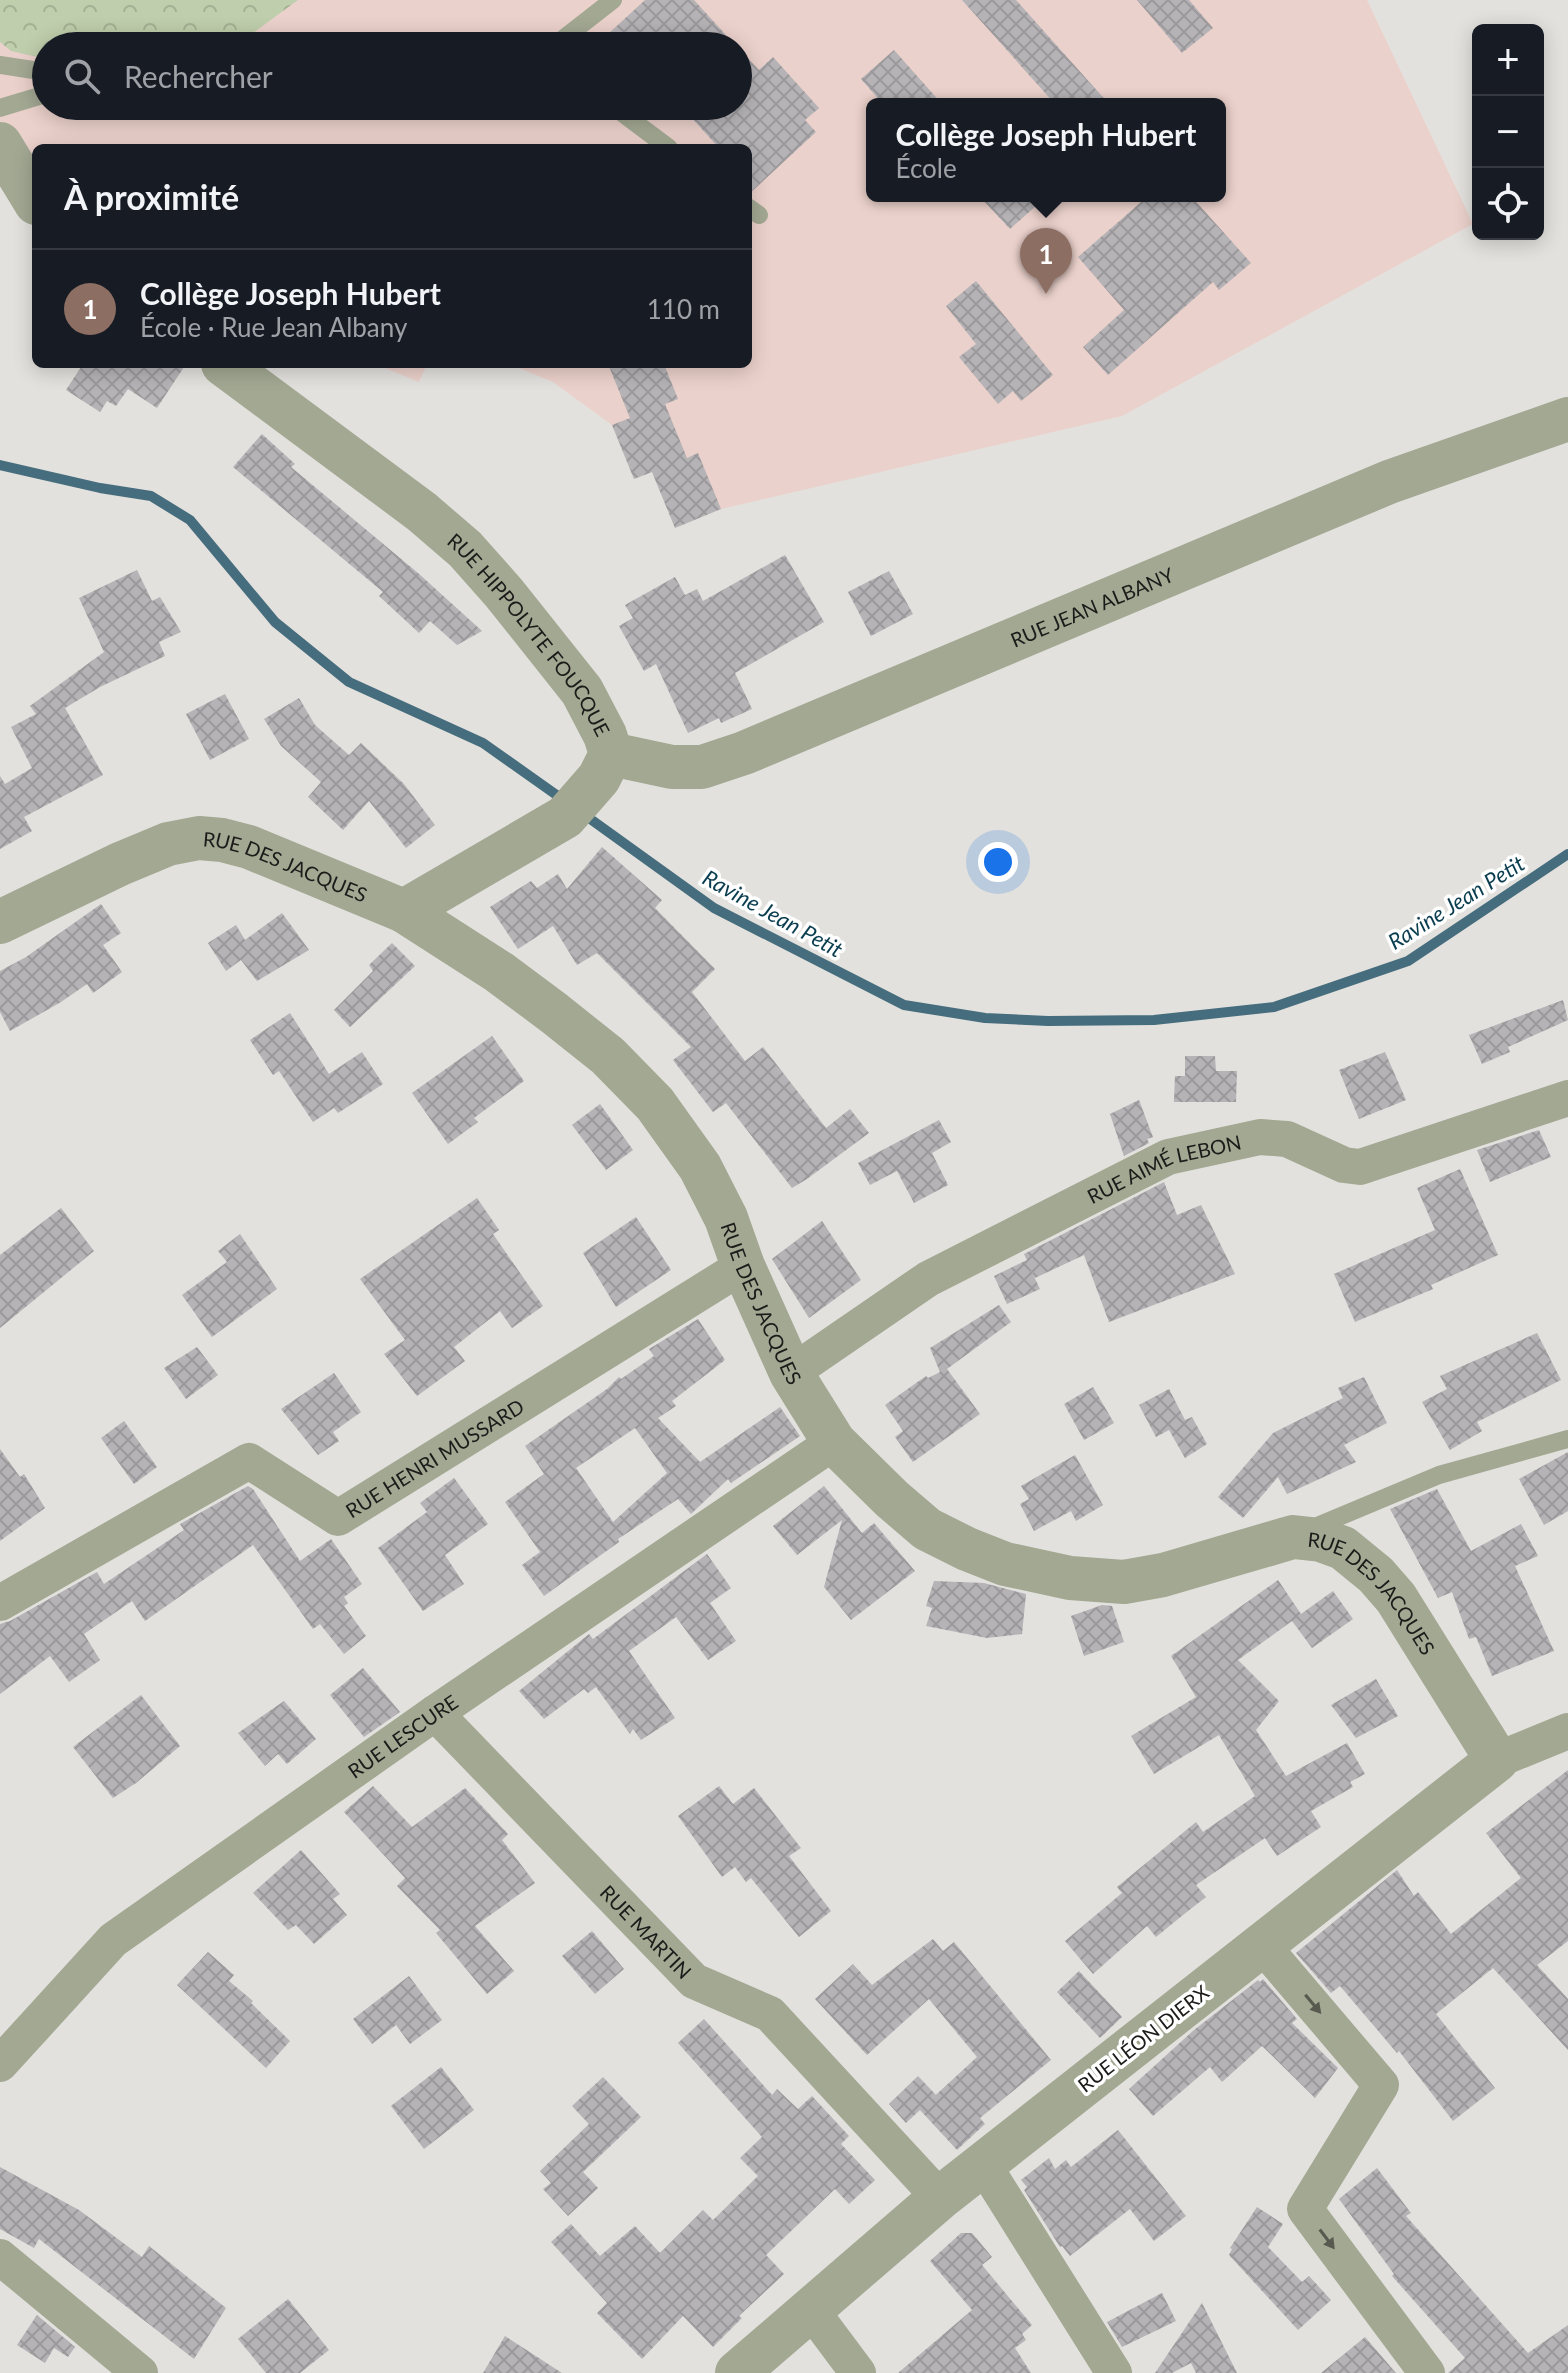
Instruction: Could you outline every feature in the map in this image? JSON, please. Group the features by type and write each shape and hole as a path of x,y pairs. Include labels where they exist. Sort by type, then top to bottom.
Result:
{"street":[{"path":"0,144 32,196"},
{"path":"0,204 32,226"},
{"name":"RUE HIPPOLYTE FOUCQUE","path":"228,368 422,512 465,549 582,691 605,735 605,766"},
{"name":"RUE JEAN ALBANY","path":"605,766 702,767 744,753 1375,488 1568,419"},
{"path":"404,911 565,817 605,766"},
{"name":"RUE DES JACQUES","path":"0,922 120,864 168,844 199,838 249,847 404,911 499,972 554,1013 608,1056 655,1104 700,1167 726,1218 743,1266 791,1373 834,1442 927,1529 1005,1564 1057,1575 1124,1582 1150,1578 1293,1537 1321,1540 1343,1548 1376,1575 1396,1598 1497,1760"},
{"name":"RUE AIMÉ LEBON","path":"791,1373 928,1279 1168,1157 1223,1142 1260,1137 1287,1139 1344,1165 1360,1167 1568,1098"},
{"name":"RUE HENRI MUSSARD","path":"0,1603 249,1461 338,1518 743,1266"},
{"name":"RUE LESCURE","path":"0,2064 113,1940 435,1713 834,1442"},
{"name":"RUE MARTIN","path":"435,1713 694,1981 770,2014 940,2198"},
{"name":"RUE LÉON DIERX","path":"737,2373 940,2198 1497,1760 1568,1731"},
{"path":"1262,1945 1381,2085 1305,2209 1427,2373"},
{"path":"983,2164 1114,2373"},
{"path":"0,2257 140,2373"},
{"path":"811,2310 858,2373"}],"lane":[{"path":"572,32 613,0"},
{"path":"0,65 32,70"},
{"path":"0,108 32,98"},
{"path":"632,120 664,144"},
{"path":"1293,1537 1439,1475 1568,1439"}],"shaded area":[{"path":"0,0 1367,0 1472,225 1122,416 721,509 675,528 652,472 634,479 612,425 553,382 519,368 752,368 752,144 32,144 32,183 0,172"},
{"path":"385,368 425,368 419,382"}],"green space":[{"path":"0,0 298,0 254,32 32,32 32,56 11,51 0,42"}],"building":[{"path":"645,0 694,0 723,32 610,32"},
{"path":"962,0 1016,0 1104,98 1050,98"},
{"path":"1137,0 1189,0 1213,28 1182,53"},
{"path":"894,50 937,98 878,98 861,79"},
{"path":"773,57 819,108 805,120 816,132 752,191 752,144 715,144 694,120 752,120 752,63 759,70"},
{"path":"985,202 1040,202 1010,229"},
{"path":"1141,202 1196,202 1251,263 1219,290 1213,282 1108,375 1083,347 1124,310 1078,257"},
{"path":"976,281 1053,375 1021,401 1013,391 998,404 959,357 976,344 946,306"},
{"path":"80,368 183,368 157,408 128,389 116,406 107,401 100,412 66,390"},
{"path":"610,368 666,368 678,399 665,404 687,458 698,453 721,509 675,528 652,472 634,479 612,425 630,418"},
{"path":"262,434 295,464 291,467 482,631 457,645 430,621 419,633 379,596 383,592 233,467"},
{"path":"785,555 824,622 735,673 752,709 721,723 719,718 688,733 656,664 644,671 619,626 633,618 625,605 675,577 685,595 697,589 703,601"},
{"path":"137,570 152,601 160,597 181,632 159,642 165,656 100,687 65,708 103,775 24,817 32,831 0,849 0,776 5,784 32,768 11,727 36,714 30,706 104,652 79,598"},
{"path":"889,571 913,614 871,636 848,592"},
{"path":"225,694 249,739 210,760 186,714"},
{"path":"299,698 315,725 349,755 361,743 404,784 435,825 406,848 369,801 343,830 308,797 321,782 281,746 264,719"},
{"path":"602,847 662,900 655,908 715,969 692,992 745,1061 763,1047 826,1128 850,1109 869,1133 792,1188 726,1103 713,1112 673,1060 691,1047 597,953 577,965 553,926 518,949 490,907 531,881 537,888 558,874 567,889"},
{"path":"101,904 121,933 103,945 122,972 93,993 87,984 10,1031 0,1012 0,971 26,957"},
{"path":"282,913 309,950 257,981 241,960 226,971 208,943 236,925 245,940"},
{"path":"392,943 415,966 350,1027 334,1010 373,971 369,965"},
{"path":"1563,1000 1568,1020 1508,1047 1510,1052 1482,1064 1469,1035"},
{"path":"290,1013 329,1074 362,1052 383,1084 338,1113 334,1108 313,1122 279,1071 273,1075 250,1040"},
{"path":"492,1036 524,1081 474,1118 478,1122 448,1144 412,1093"},
{"path":"1385,1052 1406,1100 1359,1119 1339,1070"},
{"path":"1185,1056 1215,1056 1216,1071 1237,1071 1236,1102 1174,1102 1175,1076 1185,1076"},
{"path":"1139,1100 1153,1137 1147,1139 1149,1143 1124,1156 1110,1114"},
{"path":"600,1104 633,1150 606,1170 572,1125"},
{"path":"939,1120 951,1142 932,1153 948,1185 914,1203 897,1171 870,1185 858,1163"},
{"path":"1539,1130 1551,1157 1490,1182 1477,1150"},
{"path":"1460,1169 1498,1255 1431,1285 1433,1289 1355,1322 1334,1274 1435,1230 1417,1188"},
{"path":"1164,1182 1177,1215 1201,1205 1235,1274 1109,1322 1084,1255 1035,1278 1027,1262 1040,1289 1007,1304 994,1276 1027,1260 1024,1254"},
{"path":"477,1198 499,1230 493,1234 543,1306 512,1328 500,1311 454,1347 465,1361 417,1396 384,1354 405,1340 360,1279"},
{"path":"61,1208 94,1251 0,1328 0,1255"},
{"path":"636,1217 671,1270 616,1307 583,1253"},
{"path":"822,1221 861,1280 809,1318 772,1259"},
{"path":"240,1234 277,1289 212,1337 182,1295 227,1262 218,1251"},
{"path":"999,1305 1011,1322 947,1369 980,1414 913,1462 895,1437 903,1431 885,1405 926,1376 928,1378 940,1372 930,1348"},
{"path":"698,1319 725,1360 672,1401 676,1406 658,1418 700,1462 780,1407 800,1436 731,1483 728,1479 691,1514 678,1499 618,1539 619,1542 544,1596 522,1565 540,1552 505,1502 544,1474 525,1446 607,1389 619,1377 621,1379 654,1356 649,1349","holes":["635,1428 667,1473 613,1522 576,1468"]},
{"path":"1537,1333 1561,1380 1477,1422 1482,1431 1450,1450 1422,1402 1447,1389 1440,1376"},
{"path":"197,1347 218,1375 186,1399 164,1368"},
{"path":"334,1373 361,1412 333,1432 339,1441 318,1455 281,1409"},
{"path":"1364,1377 1387,1423 1344,1445 1356,1462 1287,1494 1278,1477 1243,1518 1218,1497 1273,1433 1343,1398 1338,1388"},
{"path":"1093,1387 1114,1423 1084,1440 1064,1404"},
{"path":"1169,1389 1185,1420 1192,1417 1207,1444 1185,1458 1169,1430 1156,1437 1139,1405"},
{"path":"124,1421 157,1467 134,1484 101,1438"},
{"path":"0,1449 20,1477 24,1474 45,1508 0,1541"},
{"path":"1568,1452 1568,1511 1544,1525 1519,1479"},
{"path":"1075,1455 1103,1505 1076,1521 1071,1511 1034,1531 1020,1504 1029,1499 1021,1486"},
{"path":"454,1478 488,1524 445,1555 464,1584 423,1611 378,1548 427,1512 420,1503"},
{"path":"248,1486 300,1561 331,1539 362,1584 344,1597 348,1603 344,1606 366,1636 344,1654 320,1624 313,1629 253,1545 145,1621 132,1601 84,1634 100,1660 69,1682 50,1656 0,1694 0,1624 97,1572 104,1584 184,1530 180,1524"},
{"path":"824,1486 862,1533 874,1523 915,1571 851,1620 824,1587 842,1520 797,1555 773,1526"},
{"path":"1437,1489 1471,1551 1521,1524 1538,1556 1515,1566 1554,1651 1492,1676 1476,1637 1469,1639 1452,1592 1438,1598 1390,1509"},
{"path":"707,1554 731,1588 710,1603 736,1641 708,1660 676,1617 629,1651 675,1718 641,1740 633,1729 630,1734 596,1687 588,1693 584,1689 544,1719 519,1691 589,1634 593,1639"},
{"path":"1278,1580 1301,1614 1333,1591 1353,1619 1312,1648 1292,1621 1238,1660 1279,1701 1256,1730 1286,1776 1347,1743 1365,1774 1350,1782 1353,1787 1311,1811 1321,1827 1277,1856 1265,1838 1196,1885 1206,1897 1156,1937 1147,1926 1093,1974 1065,1941 1122,1893 1117,1887 1196,1822 1203,1832 1255,1796 1219,1735 1154,1774 1131,1736 1196,1697 1171,1656"},
{"path":"934,1581 984,1583 1026,1594 1022,1634 987,1638 926,1626 932,1608 926,1606"},
{"path":"1102,1605 1112,1606 1124,1642 1084,1656 1071,1616"},
{"path":"363,1668 400,1712 364,1737 330,1695"},
{"path":"1376,1679 1398,1716 1356,1738 1331,1705"},
{"path":"141,1695 180,1746 113,1798 73,1747"},
{"path":"284,1701 316,1739 287,1764 278,1754 265,1766 238,1733"},
{"path":"1568,1770 1568,1941 1537,1965 1568,1999 1568,2050 1493,1968 1436,2014 1495,2088 1453,2121 1399,2051 1397,2053 1340,1986 1331,1993 1296,1953 1397,1870 1414,1896 1418,1892 1451,1934 1521,1878 1486,1833"},
{"path":"373,1786 412,1827 465,1788 508,1834 502,1840 535,1883 475,1926 514,1971 487,1994 436,1933 440,1930 397,1886 405,1878 344,1812"},
{"path":"719,1786 733,1804 754,1788 801,1848 789,1856 831,1911 799,1937 751,1878 746,1882 735,1867 722,1877 678,1816"},
{"path":"301,1850 340,1894 333,1899 347,1915 314,1944 296,1925 288,1930 253,1893"},
{"path":"592,1931 624,1969 595,1994 562,1956"},
{"path":"933,1939 943,1951 954,1942 1051,2060 980,2118 985,2124 957,2150 920,2110 906,2123 889,2104 918,2076 936,2095 977,2057 929,1999 867,2055 815,1999 853,1964 872,1985"},
{"path":"208,1952 234,1975 229,1981 253,2001 251,2003 290,2041 266,2068 177,1985"},
{"path":"1079,1971 1122,2017 1100,2038 1057,1992"},
{"path":"409,1976 442,2020 410,2044 396,2025 372,2044 353,2019"},
{"path":"1263,1979 1297,2019 1292,2023 1338,2068 1315,2098 1262,2046 1222,2082 1210,2067 1153,2116 1129,2089 1194,2030"},
{"path":"704,2019 772,2095 777,2089 798,2109 812,2096 849,2136 841,2144 875,2180 849,2204 835,2189 766,2255 784,2274 739,2316 742,2318 713,2347 683,2316 642,2359 597,2313 607,2303 551,2242 571,2224 600,2256 635,2226 660,2253 703,2210 713,2220 758,2176 740,2158 762,2137 678,2043"},
{"path":"441,2067 474,2110 424,2149 391,2106"},
{"path":"603,2077 641,2117 583,2172 598,2188 568,2216 543,2189 551,2183 540,2171 589,2124 572,2106"},
{"path":"1118,2130 1186,2216 1154,2241 1130,2209 1070,2256 1060,2247 1024,2190 1027,2187 1021,2180 1049,2158 1055,2169 1066,2160 1071,2167"},
{"path":"0,2167 79,2210 142,2257 149,2246 226,2308 194,2359 39,2239 34,2248 0,2229"},
{"path":"1377,2168 1411,2213 1406,2216 1528,2353 1568,2325 1568,2373 1448,2373 1465,2358 1392,2276 1394,2274 1339,2199"},
{"path":"1257,2207 1283,2224 1268,2247 1302,2282 1309,2276 1331,2300 1298,2330 1229,2255 1230,2248"},
{"path":"961,2233 972,2233 992,2257 982,2265 1032,2325 1022,2334 1026,2340 1015,2348 1031,2373 898,2373 972,2310 930,2261"},
{"path":"1162,2293 1176,2321 1122,2347 1107,2322"},
{"path":"288,2299 329,2350 300,2373 266,2373 238,2339"},
{"path":"1202,2303 1237,2373 1196,2373 1191,2363 1172,2373 1155,2373"},
{"path":"37,2315 75,2347 68,2357 54,2348 45,2363 17,2345"},
{"path":"505,2336 562,2373 483,2373"},
{"path":"1365,2337 1396,2373 1321,2373"}],"waterway":[{"name":"Ravine Jean Petit","path":"0,465 100,488 151,496 190,520 275,622 349,682 483,743 565,801"},
{"name":"Ravine Jean Petit","path":"582,813 714,908 904,1005 985,1018 1048,1021 1154,1020 1274,1007 1408,961 1568,854"}],"place":[{"name":"Collège Joseph Hubert","path":"1046,294"}]}
